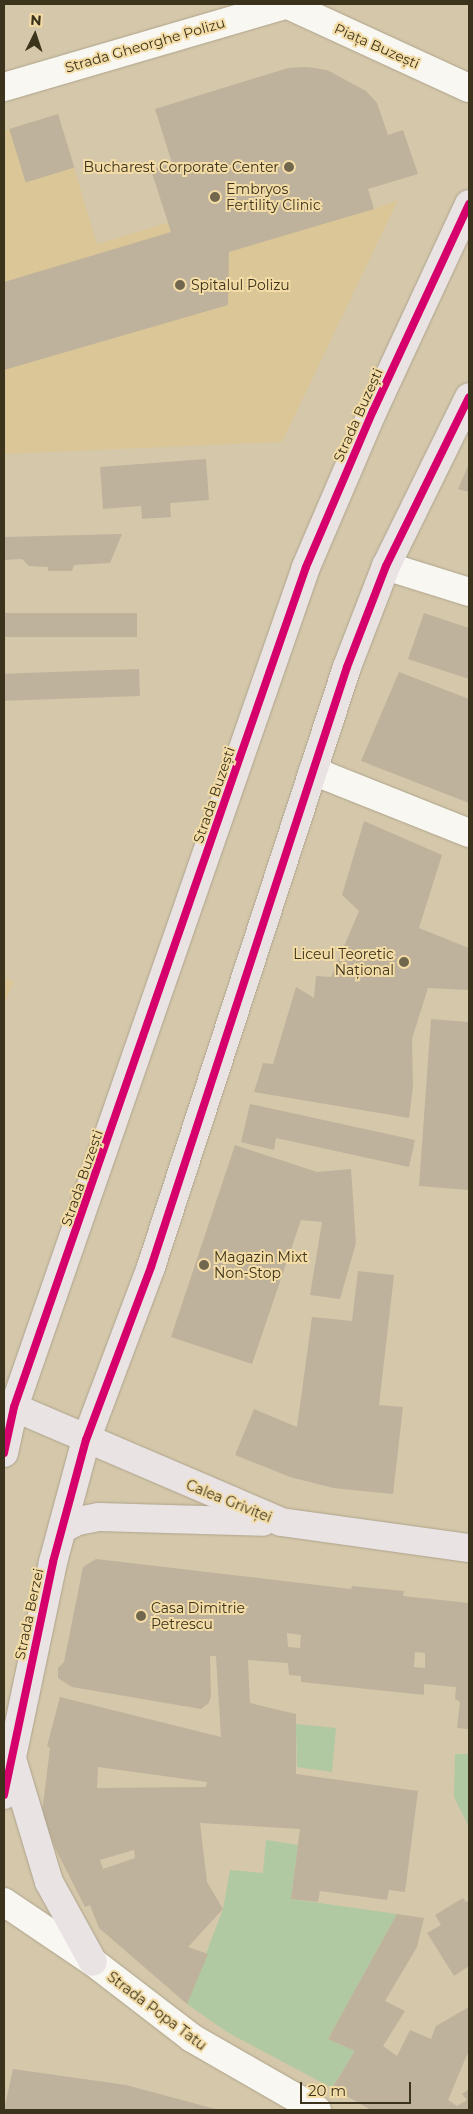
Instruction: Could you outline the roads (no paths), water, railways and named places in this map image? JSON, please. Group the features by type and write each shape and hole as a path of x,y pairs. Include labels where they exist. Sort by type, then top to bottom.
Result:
{"main road":[{"name":"Strada Buzești","path":"9,1405 306,567 373,411 469,204"},
{"path":"86,1440 151,1267 347,667 386,566 469,397"},
{"name":"Calea Griviței","path":"9,1405 86,1440 281,1522 469,1548"},
{"path":"4,1453 9,1405"},
{"name":"Strada Berzei","path":"4,1795 62,1529 86,1440"},
{"path":"62,1529 78,1521 99,1517 281,1522"},
{"path":"12,1759 49,1882 93,1962"}],"street":[{"name":"Strada Gheorghe Polizu","path":"4,87 286,4"},
{"name":"Piața Buzești","path":"286,4 469,88"},
{"path":"386,566 469,592"},
{"path":"314,771 469,833"},
{"name":"Strada Popa Tatu","path":"4,1902 93,1962 192,2038 317,2110"}],"place":[{"name":"Bucharest Corporate Center","path":"289,167"},
{"name":"Embryos Fertility Clinic","path":"215,197"},
{"name":"Spitalul Polizu","path":"180,285"},
{"name":"Liceul Teoretic Național","path":"404,962"},
{"name":"Magazin Mixt Non-Stop","path":"204,1265"},
{"name":"Casa Dimitrie Petrescu","path":"141,1616"}]}
